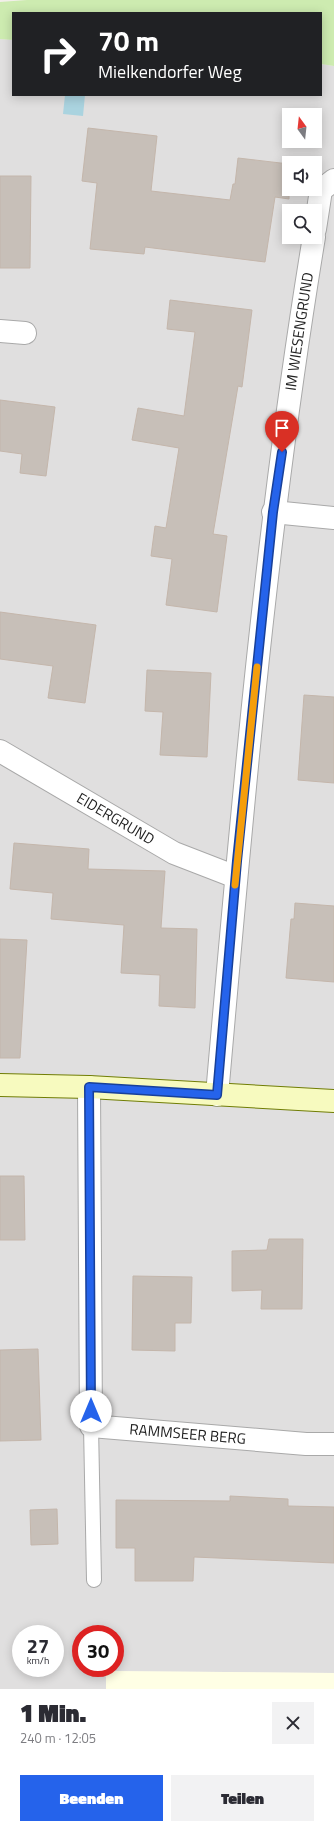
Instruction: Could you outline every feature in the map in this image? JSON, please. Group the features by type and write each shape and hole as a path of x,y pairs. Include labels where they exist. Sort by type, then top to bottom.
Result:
{"street":[{"path":"319,204 321,190 334,180"},
{"name":"IM WIESENGRUND","path":"217,1095 236,877 273,512 313,244"},
{"path":"0,331 25,332"},
{"path":"273,512 334,518"},
{"name":"EIDERGRUND","path":"0,751 174,853 236,877"},
{"path":"0,1085 89,1087 334,1101"},
{"path":"89,1087 91,1426"},
{"name":"RAMMSEER BERG","path":"91,1426 306,1444 334,1444"}],"lane":[{"path":"91,1426 94,1580"}],"shaded area":[{"path":"0,39 12,40 12,96 322,96 322,64 334,66 334,1673 124,1671 124,1625 72,1625 72,1677 106,1677 106,1689 0,1689"},
{"path":"124,1671 334,1673 334,1689 106,1689 106,1677 124,1677"}],"green space":[{"path":"27,0 334,0 334,66 322,64 322,12 12,12 12,40 0,39 0,2"}],"water":[{"path":"65,96 85,96 83,116 63,114"}],"building":[{"path":"88,128 157,136 151,191 230,200 233,184 235,184 238,158 282,163 282,196 289,196 289,199 275,197 265,262 145,247 144,254 90,249 97,183 82,181"},
{"path":"0,176 31,176 30,268 0,268"},
{"path":"170,300 252,310 242,387 238,386 213,534 227,536 217,612 166,605 172,559 151,556 155,526 166,528 179,448 132,440 138,408 184,416 195,332 167,329"},
{"path":"0,400 55,407 46,476 20,473 22,454 0,451"},
{"path":"0,612 96,625 85,703 48,698 53,666 0,659"},
{"path":"147,670 211,673 207,757 160,755 163,712 145,711"},
{"path":"304,695 334,697 334,783 298,780"},
{"path":"14,843 89,849 88,869 165,871 161,928 197,929 195,1008 159,1006 160,975 121,973 124,925 51,919 53,893 10,889"},
{"path":"295,903 334,906 334,982 286,978 291,919 294,919"},
{"path":"0,939 27,940 20,1058 0,1058"},
{"path":"0,1176 24,1176 25,1240 0,1240"},
{"path":"269,1239 303,1239 302,1309 261,1309 262,1290 232,1291 232,1251 267,1250"},
{"path":"133,1276 192,1277 191,1323 175,1323 175,1351 132,1350"},
{"path":"38,1349 41,1440 0,1441 0,1350"},
{"path":"230,1496 288,1499 288,1506 334,1507 334,1563 194,1557 193,1581 135,1581 135,1548 116,1548 116,1500 230,1501"},
{"path":"57,1509 58,1544 31,1545 30,1510"}],"slow traffic":[{"path":"235,885 257,667"}],"route":[{"path":"91,1411 89,1087 217,1095 237,861 273,512 282,452"}]}
